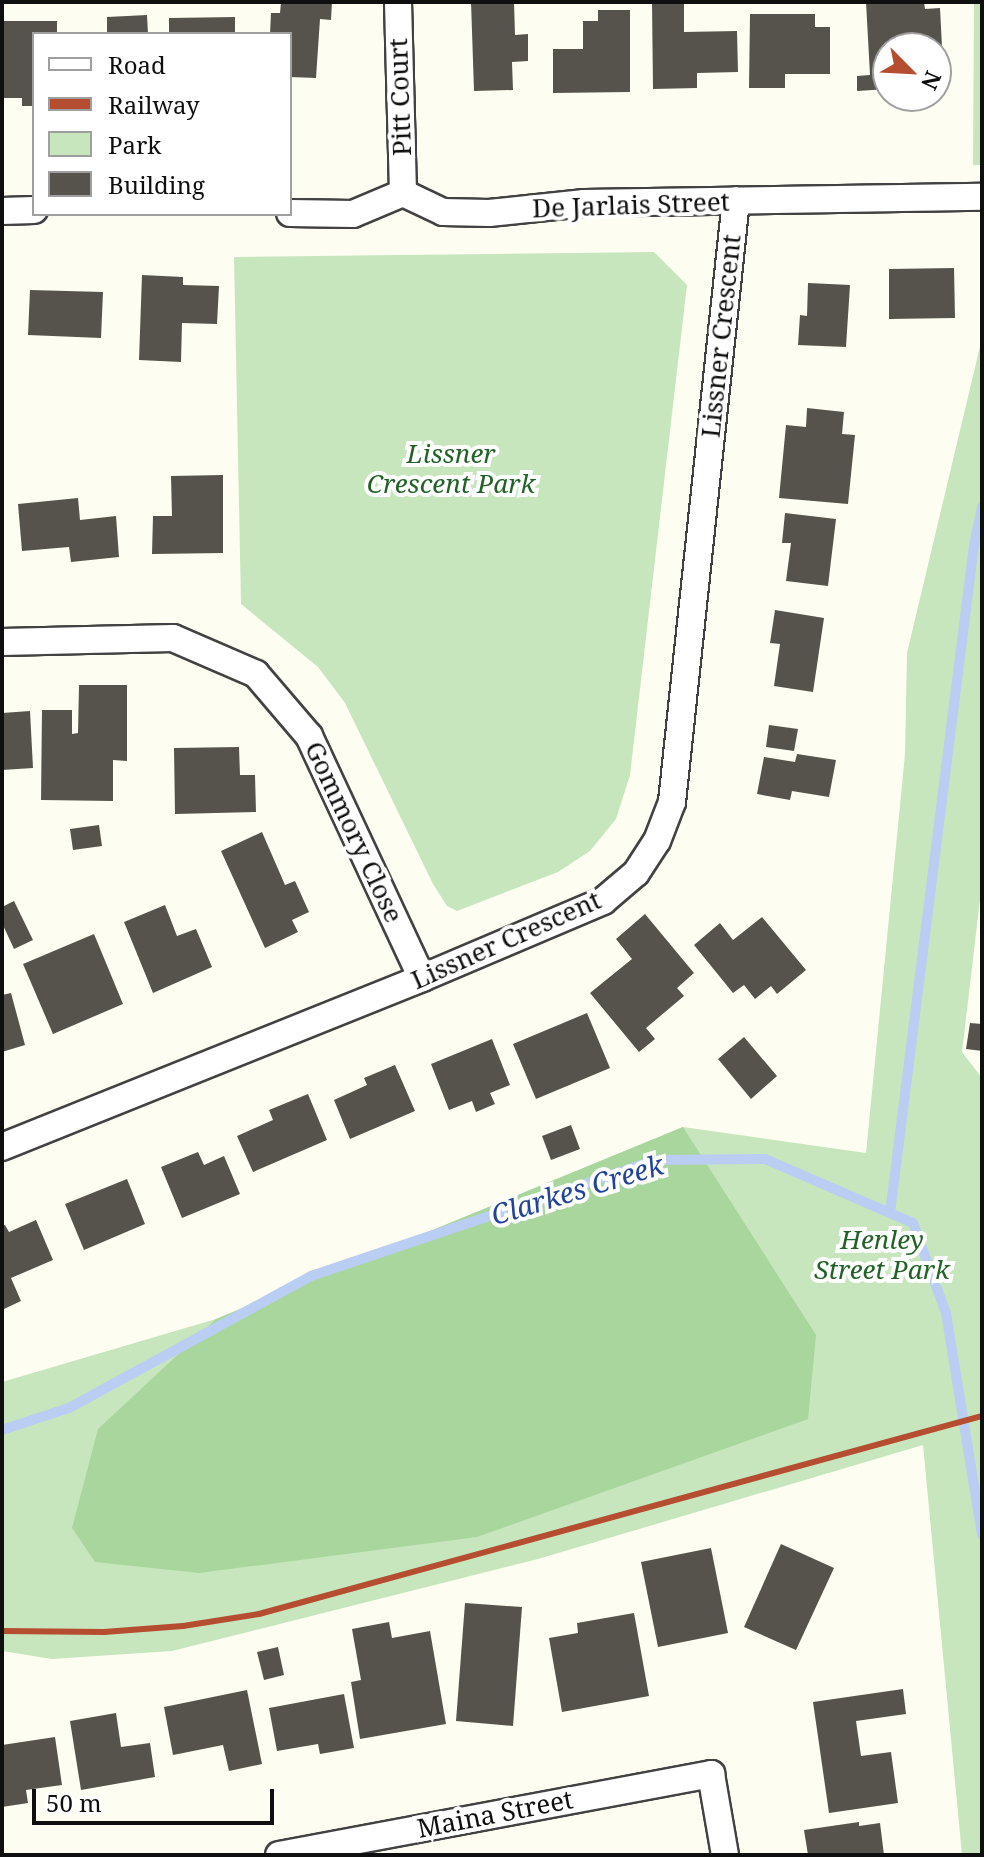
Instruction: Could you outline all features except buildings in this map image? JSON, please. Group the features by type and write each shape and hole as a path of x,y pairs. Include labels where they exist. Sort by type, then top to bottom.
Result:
{"street":[{"name":"Pitt Court","path":"398,2 403,193"},
{"name":"De Jarlais Street","path":"403,193 443,212 489,213 584,203 982,197"},
{"path":"292,213 353,214 403,193"},
{"name":"Lissner Crescent","path":"2,1147 422,978 603,901 636,873 657,841 672,802 736,200"},
{"path":"2,211 32,210"},
{"name":"Gommory Close","path":"2,642 173,638 256,674 309,736 422,978"},
{"name":"Maina Street","path":"279,1855 711,1774 725,1855"}],"green space":[{"path":"974,2 982,2 982,165 973,165"},
{"name":"Lissner Crescent Park","path":"654,252 687,285 630,775 616,819 590,851 558,872 457,911 447,906 433,884 345,703 318,667 241,604 234,257"},
{"name":"Henley Street Park","path":"982,338 982,883 962,1052 982,1078 982,1855 962,1855 923,1445 538,1559 172,1651 52,1659 2,1651 2,1382 216,1319 683,1127 866,1153 905,754 907,653"},
{"path":"683,1127 816,1335 808,1419 477,1537 199,1573 95,1562 72,1528 98,1429 216,1319"}],"waterway":[{"path":"890,1213 974,545 982,507"},
{"name":"Clarkes Creek","path":"2,1430 69,1408 311,1276 655,1160 765,1159 913,1223 946,1313 982,1535"}],"railway":[{"path":"2,1631 104,1632 183,1626 259,1614 982,1416"}]}
